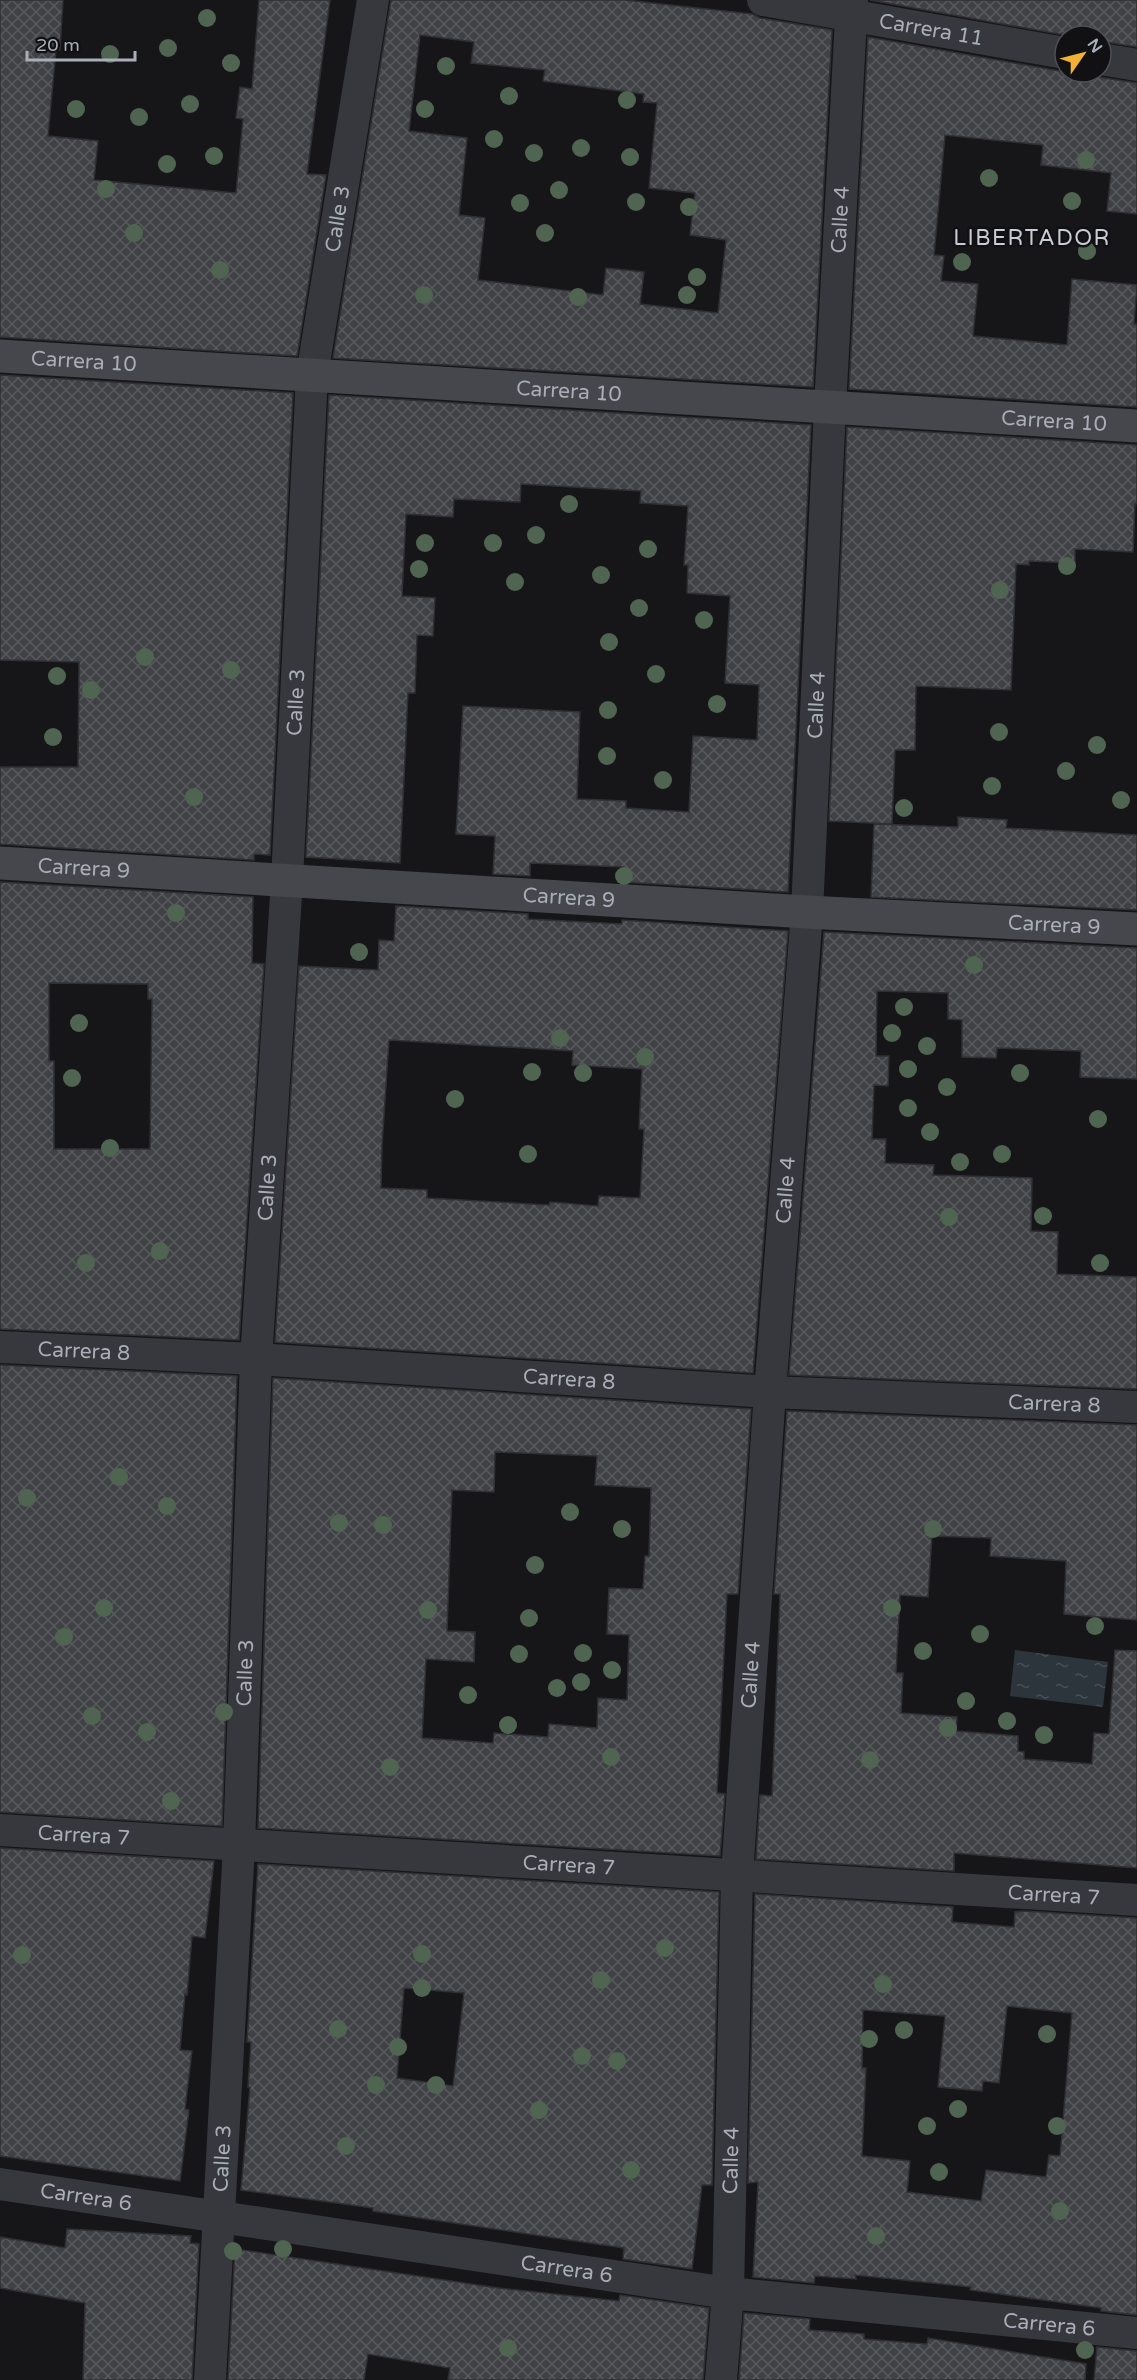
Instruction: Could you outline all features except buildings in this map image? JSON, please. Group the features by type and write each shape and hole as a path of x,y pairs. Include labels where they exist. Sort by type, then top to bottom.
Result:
{"main road":[{"name":"Carrera 10","path":"0,356 1137,426"},
{"name":"Carrera 9","path":"0,863 807,912 1137,929"}],"street":[{"name":"Calle 3","path":"210,2380 239,1845 256,1359 287,880 312,375 373,0"},
{"name":"Carrera 11","path":"764,0 851,8 1053,50"},
{"name":"Calle 4","path":"721,2380 728,2293 737,1875 770,1392 807,912 851,8"},
{"path":"1113,61 1137,65"},
{"name":"Carrera 8","path":"0,1347 256,1359 770,1392 1137,1407"},
{"name":"Carrera 7","path":"0,1830 1137,1900"},
{"name":"Carrera 6","path":"0,2184 728,2293 1137,2333"}],"water":[{"path":"1015,1650 1108,1662 1103,1707 1010,1696"}],"district":[{"name":"LIBERTADOR","path":"1032,237"}]}
